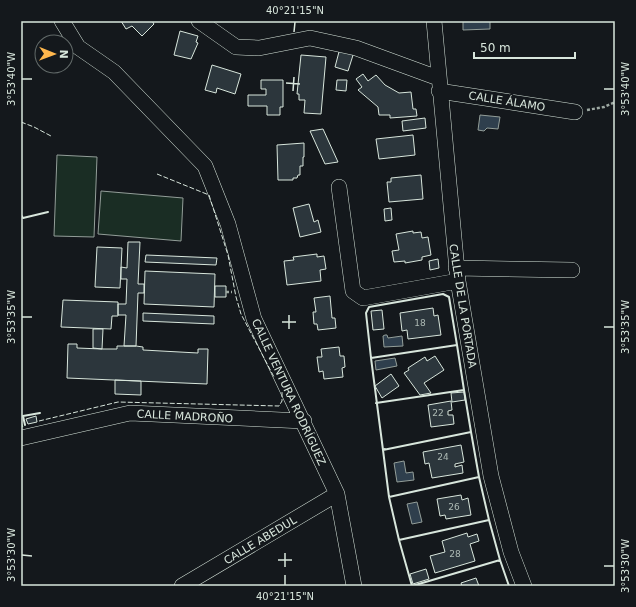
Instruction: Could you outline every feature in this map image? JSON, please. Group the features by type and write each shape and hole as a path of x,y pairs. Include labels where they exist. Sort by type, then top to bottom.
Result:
{"street":[{"name":"CALLE VENTURA RODRÍGUEZ","path":"62,21 78,47 114,72 205,166 228,224 254,319 338,494 354,586"},
{"name":"CALLE ÁLAMO","path":"199,21 236,47 259,48 310,38 356,48 439,84 575,112"},
{"name":"CALLE DE LA PORTADA","path":"434,21 457,275 490,476 511,552 524,586"},
{"path":"339,187 353,291 363,298 457,275 572,270"},
{"name":"CALLE MADROÑO","path":"21,438 130,413 304,422"},
{"name":"CALLE ABEDUL","path":"182,586 338,494"}],"path":[{"path":"575,112 604,106 615,102"}],"green space":[{"path":"57,155 97,157 94,237 54,236"},
{"path":"101,191 183,198 181,241 98,234"}],"water":[{"path":"463,21 490,21 490,29 463,30"},
{"path":"480,115 500,117 498,129 487,128 484,131 478,130"},
{"path":"387,335 388,338 402,336 403,346 384,347 383,336"},
{"path":"395,358 397,366 376,370 375,361"},
{"path":"404,461 406,473 413,472 414,480 397,482 394,463"},
{"path":"417,502 422,522 412,524 407,504"}],"building":[{"path":"121,21 152,21 154,24 142,36 132,26 126,29"},
{"path":"180,31 198,36 196,42 198,43 191,59 174,55"},
{"path":"340,48 354,52 348,71 335,67"},
{"path":"301,55 326,57 321,114 304,113 305,100 299,100 299,94 297,94"},
{"path":"212,65 241,74 235,94 217,88 216,93 205,90"},
{"path":"363,74 368,81 376,75 385,85 399,93 411,92 413,109 416,109 417,116 390,118 390,115 379,115 378,107 358,90 362,87 356,79"},
{"path":"261,80 283,80 283,107 280,107 280,115 267,115 267,106 248,106 248,95 266,95 266,89 261,89"},
{"path":"337,80 347,80 346,91 336,90"},
{"path":"425,118 426,128 403,131 402,121"},
{"path":"323,129 338,162 325,164 310,131"},
{"path":"413,135 415,155 379,159 376,139"},
{"path":"304,143 303,166 300,166 300,175 298,175 297,178 293,178 293,180 278,180 277,145"},
{"path":"421,175 423,199 389,202 387,182 391,182 391,178"},
{"path":"309,204 314,222 318,220 321,232 300,237 293,208"},
{"path":"391,208 392,220 385,221 384,209"},
{"path":"413,231 413,233 421,232 422,238 428,237 431,255 422,257 422,260 405,263 405,261 394,262 392,251 399,250 396,234"},
{"path":"128,242 140,242 138,284 144,284 144,293 138,293 136,346 124,346 126,315 118,315 118,304 126,304 127,279 121,279 121,267 127,268"},
{"path":"97,247 122,248 120,288 95,287"},
{"path":"317,254 317,257 324,256 326,269 320,270 321,281 287,285 284,261 294,260 293,257"},
{"path":"146,255 217,258 216,265 145,262"},
{"path":"438,259 439,268 430,270 429,261"},
{"path":"145,271 215,274 214,307 144,304"},
{"path":"215,286 226,286 226,297 215,297"},
{"path":"330,296 332,318 335,318 336,328 318,330 317,324 314,324 313,312 316,312 314,298"},
{"path":"63,300 118,302 118,316 112,316 111,329 61,327"},
{"path":"433,308 434,316 438,315 441,335 408,339 407,330 402,331 400,313"},
{"path":"382,310 384,329 373,330 371,311"},
{"path":"143,313 214,316 214,324 143,321"},
{"path":"93,329 103,329 102,349 93,348"},
{"path":"68,344 77,344 77,348 117,349 117,346 136,346 143,347 143,350 198,353 198,349 208,349 207,384 67,378"},
{"path":"339,347 340,356 344,356 345,367 342,368 343,377 324,379 323,371 319,372 317,357 322,357 321,349"},
{"path":"435,356 444,370 424,383 431,393 420,395 404,373 409,370 408,368 425,357 427,361"},
{"path":"391,374 399,386 382,398 375,386"},
{"path":"115,380 141,381 141,395 115,394"},
{"path":"464,392 465,400 452,402 451,393"},
{"path":"451,401 452,410 448,411 448,415 453,415 454,424 431,427 428,405"},
{"path":"36,416 37,422 28,424 26,419"},
{"path":"461,445 464,462 455,464 455,467 462,465 463,473 432,478 429,463 425,464 423,452"},
{"path":"461,495 462,500 468,498 471,515 446,519 445,515 440,516 437,499"},
{"path":"467,533 468,537 477,534 479,541 470,544 475,561 435,573 430,556 445,552 442,541"},
{"path":"426,569 429,579 413,584 410,574"},
{"path":"476,578 479,586 462,586 461,583"}],"hedge":[{"path":"21,426 25,425"}],"fence":[{"path":"21,122 51,136"},
{"path":"157,174 209,195 228,255 236,297 241,314 274,377"},
{"path":"39,421 118,402 279,406 282,401 282,391"}],"wall":[{"path":"21,215 23,218 48,212"},
{"path":"443,294 449,297 457,345 371,358 366,313 369,307 443,294"},
{"path":"376,403 464,390 457,345 371,358 383,450 385,449"},
{"path":"376,403 464,390 471,432"},
{"path":"25,425 23,416 40,413"},
{"path":"389,497 479,477 471,432 383,450 389,497 399,540 489,520 479,477 389,497"},
{"path":"489,520 500,560 412,586 399,540 489,520"},
{"path":"499,561 500,560 509,586"}]}
